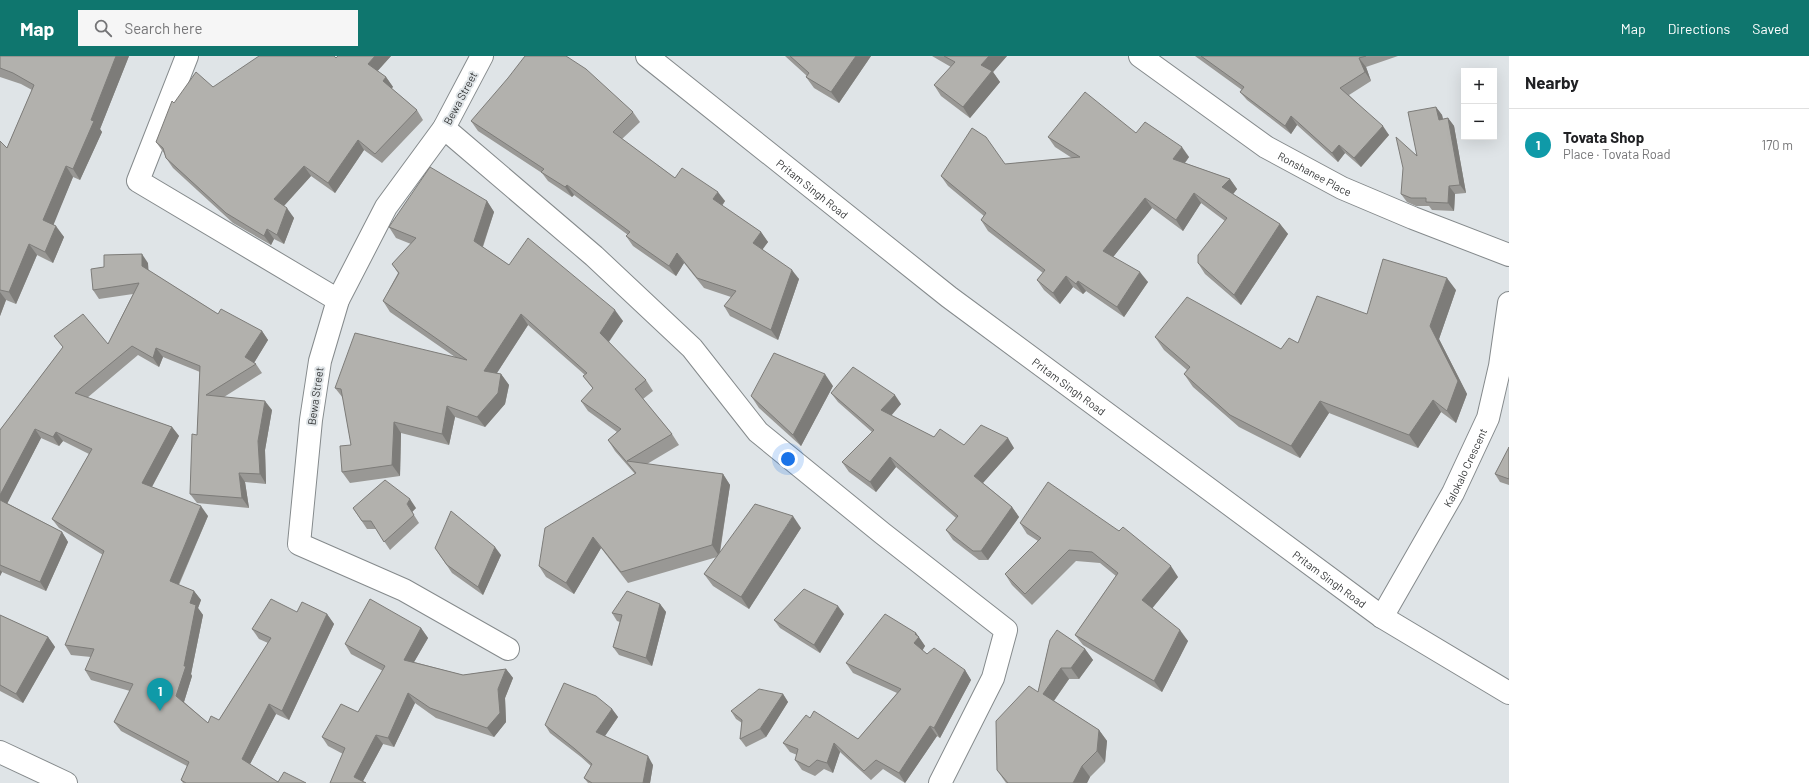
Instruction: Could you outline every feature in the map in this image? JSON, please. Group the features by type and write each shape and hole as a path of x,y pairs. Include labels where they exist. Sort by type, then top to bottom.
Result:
{"street":[{"path":"187,56 138,181 338,300"},
{"name":"Bewa Street","path":"482,56 444,128 386,207 338,300 320,361 311,420 299,544 404,590 508,649"},
{"name":"Pritam Singh Road","path":"647,56 949,297 1382,617 1509,693"},
{"name":"Ronshanee Place","path":"1140,56 1266,147 1342,188 1509,255"},
{"path":"444,128 594,256 692,348 758,432 882,533 1006,630 993,678 940,783"},
{"name":"Kalokalo Crescent","path":"1382,617 1453,493 1488,418 1500,366 1509,303"},
{"path":"0,752 66,783"}],"building":[{"path":"0,56 116,56 91,120 94,121 73,169 66,166 43,220 56,226 45,252 29,244 9,292 0,290 0,141 7,148 34,85 13,73 0,68"},
{"path":"259,56 334,56 336,58 338,56 375,56 368,64 386,77 383,81 417,110 375,154 358,140 328,183 304,166 274,199 287,208 277,235 267,229 264,236 226,213 166,158 163,148 156,142 172,101 174,103 196,72 213,87"},
{"path":"525,56 566,56 586,69 633,112 613,132 675,178 682,168 718,192 713,199 761,232 753,243 792,270 771,330 724,306 736,291 697,278 677,253 669,266 626,236 630,232 567,185 565,187 541,172 544,169 471,121"},
{"path":"790,56 856,56 831,92 806,77 809,73"},
{"path":"944,56 989,56 981,65 992,71 963,107 934,85 955,62"},
{"path":"1201,56 1366,56 1359,58 1365,72 1340,88 1383,126 1354,158 1339,145 1332,153 1291,116 1285,126 1240,92 1244,87"},
{"path":"1085,92 1136,133 1145,122 1182,147 1173,159 1230,179 1222,187 1280,224 1234,295 1198,263 1198,255 1227,218 1194,193 1176,220 1145,198 1103,251 1140,272 1117,307 1078,281 1076,284 1066,276 1053,293 1037,280 1045,270 981,220 986,213 941,176 972,128 986,137 1005,164 1080,157 1048,137"},
{"path":"1436,107 1439,120 1448,118 1460,185 1449,186 1448,203 1426,202 1426,198 1411,198 1401,194 1403,168 1396,137 1417,156 1408,112"},
{"path":"430,167 487,201 474,241 509,265 528,238 615,310 600,333 646,380 635,389 672,434 627,461 723,474 712,545 621,572 593,537 566,583 539,566 545,528 636,473 608,440 621,429 581,401 593,388 583,376 587,373 521,314 484,371 501,374 498,393 477,417 447,406 442,434 394,422 392,465 342,472 340,446 351,445 341,389 335,388 355,333 467,360 383,301 399,273 392,264 416,238 389,227"},
{"path":"142,254 142,266 218,314 221,309 262,331 245,357 256,364 206,395 265,401 258,441 260,474 239,473 242,498 190,494 192,434 197,435 200,366 156,348 153,358 132,346 75,393 172,427 142,483 201,506 170,581 194,591 190,603 196,605 184,666 186,666 176,696 208,723 211,716 219,720 271,638 252,629 271,599 297,612 302,602 327,614 282,711 269,704 242,759 278,782 284,772 306,783 186,783 181,780 189,762 114,722 133,684 85,670 94,649 65,645 104,551 52,519 92,449 56,432 53,437 35,429 0,495 0,430 63,347 54,336 83,314 108,344 139,283 93,290 91,269 104,267 104,255"},
{"path":"1383,259 1447,278 1430,326 1458,381 1447,411 1433,400 1409,435 1320,401 1291,446 1230,415 1184,374 1190,367 1155,337 1187,297 1281,349 1289,338 1298,343 1317,296 1367,314"},
{"path":"774,353 825,374 793,435 751,396"},
{"path":"853,367 895,395 881,410 934,437 940,429 964,445 981,425 1008,438 974,476 1012,507 981,551 973,551 946,530 958,516 890,457 870,482 842,462 874,430 831,393"},
{"path":"1509,447 1509,479 1495,474"},
{"path":"385,480 410,499 407,504 414,515 384,542 371,521 362,521 353,508"},
{"path":"1048,482 1119,531 1123,527 1171,566 1142,600 1180,630 1154,681 1075,635 1118,573 1092,552 1069,550 1025,594 1005,574 1041,538 1020,523"},
{"path":"0,500 62,532 40,582 0,565"},
{"path":"755,504 793,516 741,597 704,574"},
{"path":"451,511 495,547 478,587 447,565 435,548"},
{"path":"804,589 838,606 814,645 774,620"},
{"path":"627,591 660,604 646,658 613,647 622,615 612,613"},
{"path":"370,599 421,628 404,660 463,675 506,669 498,689 500,713 487,728 430,708 408,693 388,738 376,735 354,777 366,783 330,783 345,748 322,737 341,704 358,712 385,666 345,644"},
{"path":"885,614 916,633 915,634 919,637 914,643 927,654 934,648 965,670 934,728 930,726 899,773 876,760 864,771 834,743 827,763 817,760 809,767 795,760 798,749 783,743 806,715 810,718 814,711 858,739 901,689 846,663"},
{"path":"0,615 48,637 16,694 0,685"},
{"path":"1057,630 1085,649 1071,668 1061,668 1043,694 1099,730 1097,751 1082,766 1073,783 1008,783 997,770 996,721 1029,686 1038,692 1050,640"},
{"path":"564,683 596,696 612,709 596,732 648,756 643,783 592,783 584,778 592,764 545,725"},
{"path":"759,689 783,694 760,729 740,739 742,720 731,711"}],"place":[{"name":"Tovata Shop","path":"160,711"}]}
